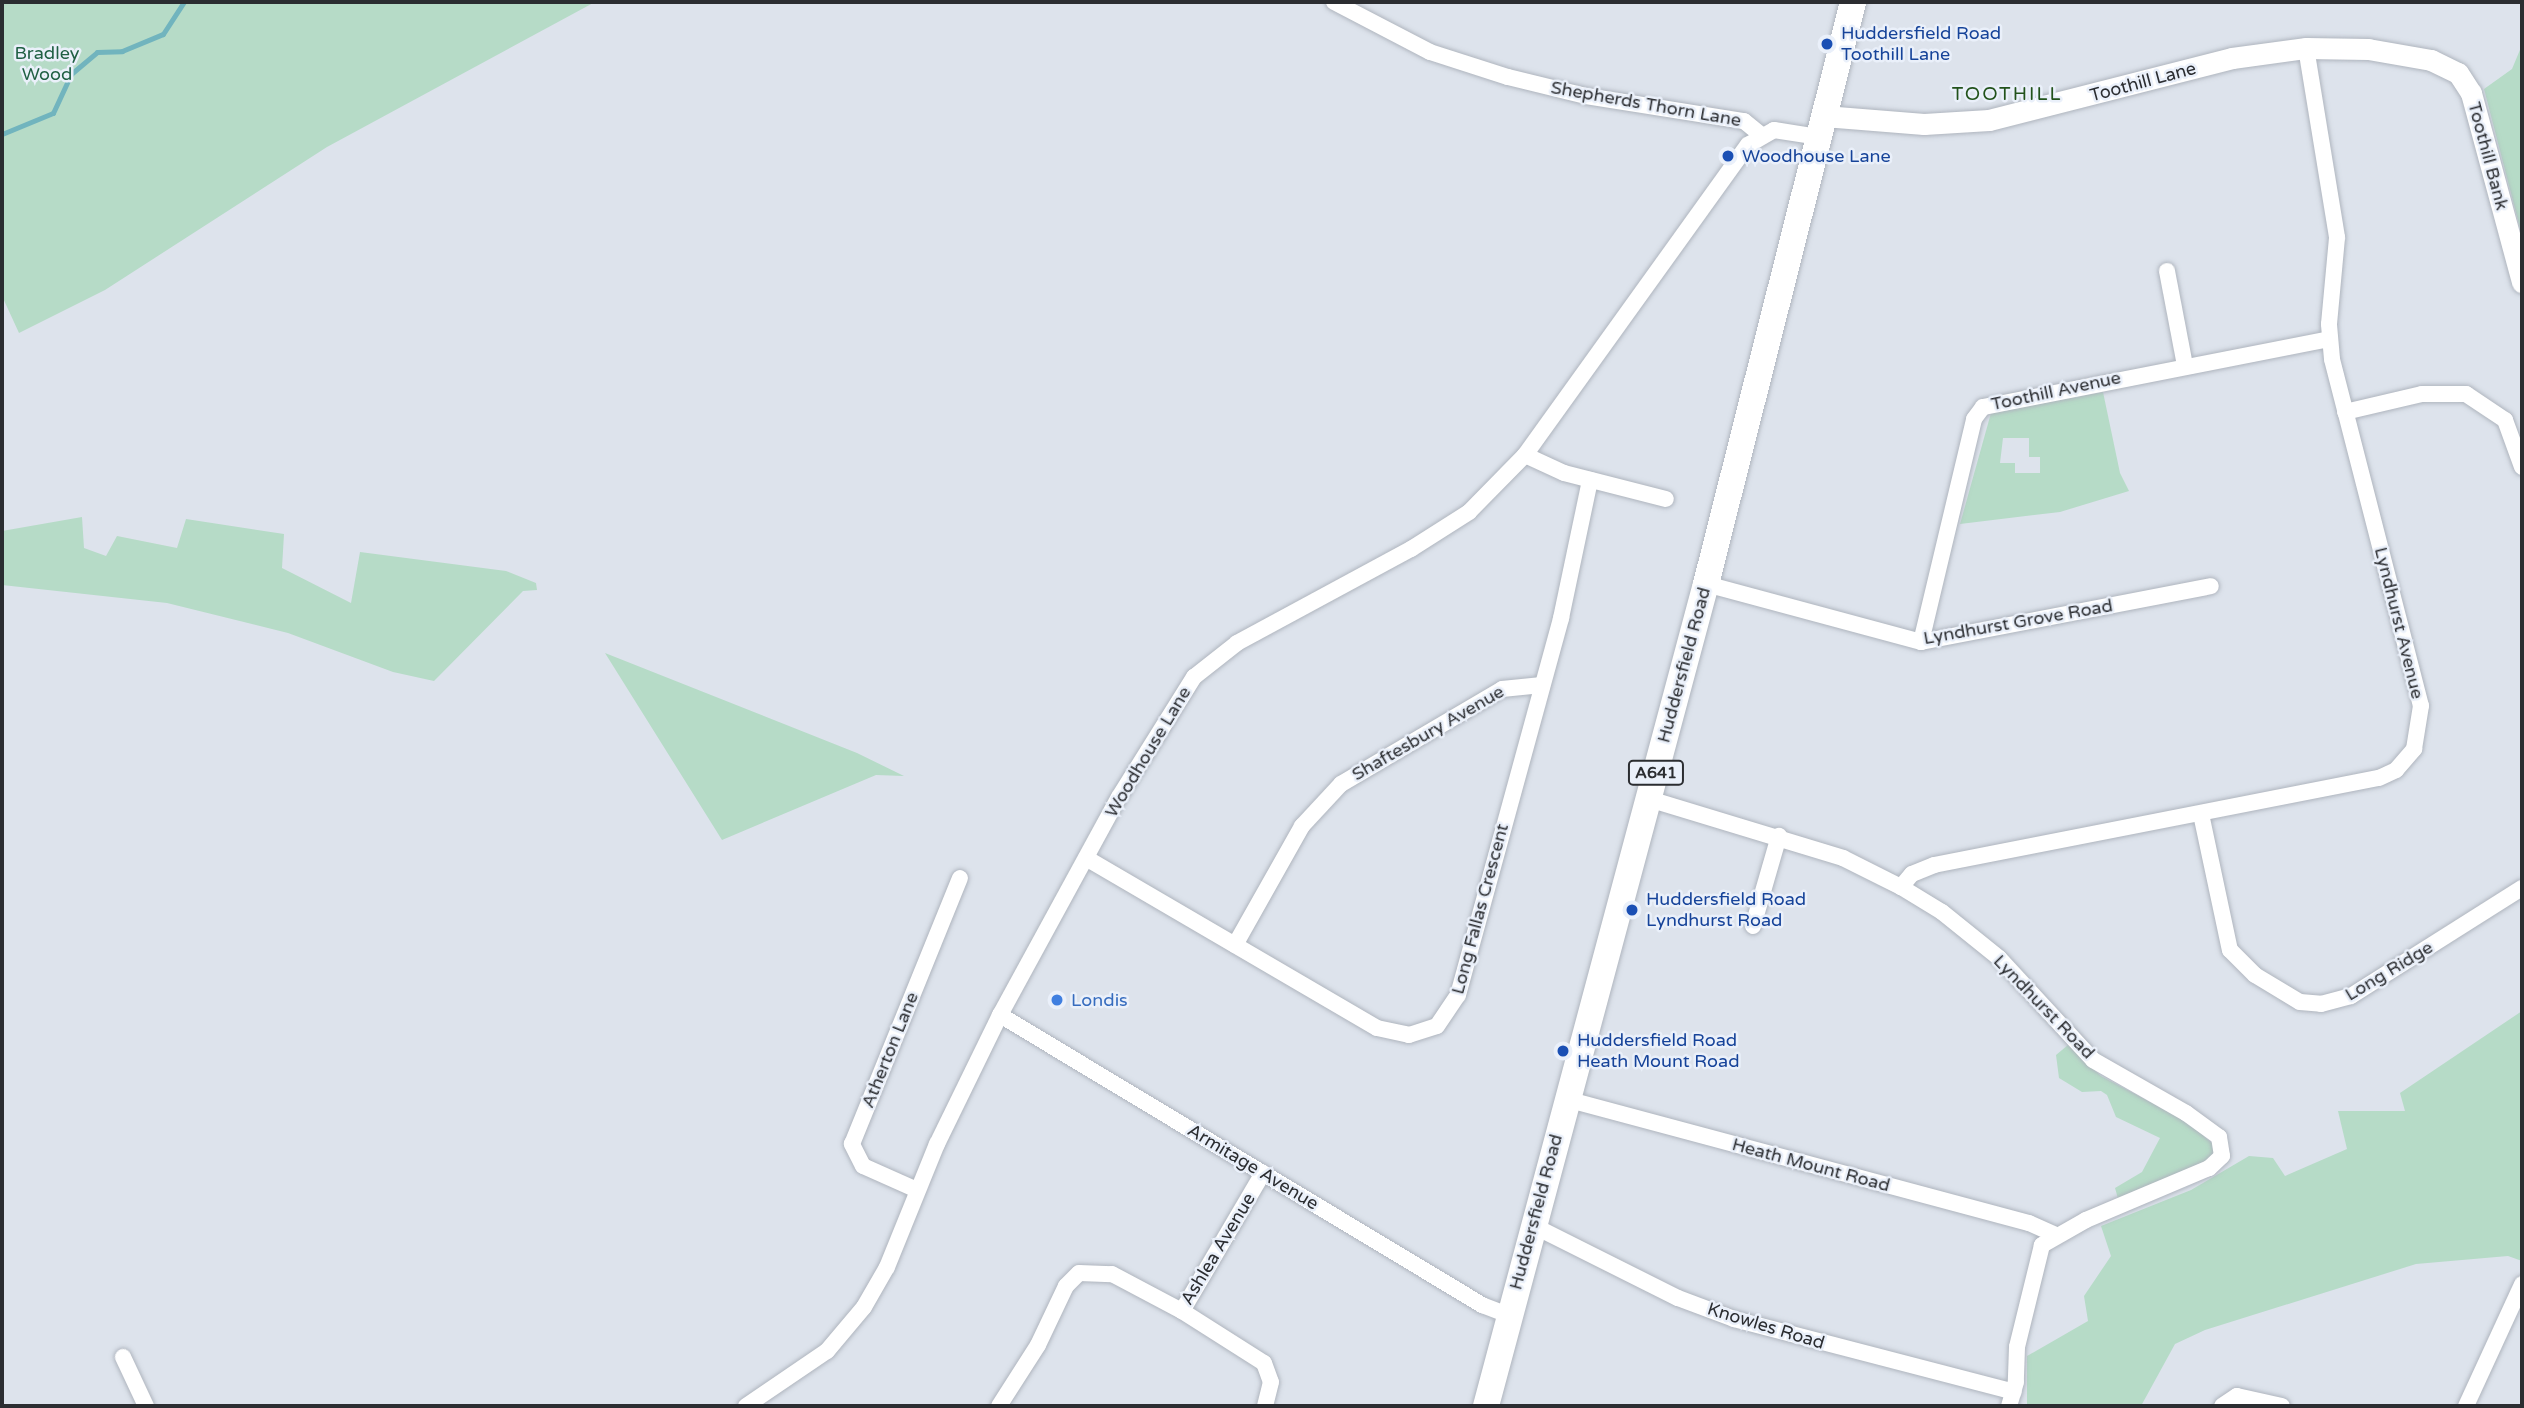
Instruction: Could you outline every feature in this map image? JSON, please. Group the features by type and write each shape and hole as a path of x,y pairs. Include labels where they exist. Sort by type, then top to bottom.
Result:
{"main road":[{"name":"Huddersfield Road","path":"1486,1406 1532,1225 1706,584 1853,2"}],"street":[{"name":"Shepherds Thorn Lane","path":"1334,2 1430,52 1586,96 1744,121 1760,134"},
{"name":"Toothill Lane","path":"1822,127 1989,120 2231,58 2306,48 2385,51 2431,60 2458,73"},
{"name":"Lyndhurst Avenue","path":"1901,887 1912,874 1934,865 2379,778 2396,770 2417,743 2421,706 2345,412 2329,338 2337,237 2306,48"},
{"name":"Toothill Bank","path":"2458,73 2481,122 2522,282"},
{"path":"1760,134 1774,130 1822,127"},
{"name":"Woodhouse Lane","path":"746,1406 804,1369 856,1319 887,1267 916,1190 1000,1015 1170,711 1203,668 1237,643 1443,531 1489,495 1525,455 1745,149 1760,134"},
{"path":"2167,271 2185,365"},
{"name":"Toothill Avenue","path":"1921,642 1980,410 1989,403 2329,338"},
{"path":"2345,412 2433,393 2466,394 2505,420 2522,467"},
{"path":"1525,455 1556,471 1666,499"},
{"name":"Long Fallas Crescent","path":"1086,858 1388,1033 1415,1035 1437,1026 1458,995 1542,685 1590,480"},
{"name":"Lyndhurst Grove Road","path":"1706,584 1921,642 2211,586"},
{"name":"Shaftesbury Avenue","path":"1235,946 1302,826 1341,784 1502,689 1542,685"},
{"name":"Lyndhurst Road","path":"1649,799 1779,836 1843,858 1901,887 1942,912 1999,958 2093,1060 2193,1117 2221,1142 2222,1156 2209,1168 2054,1234"},
{"name":"Long Ridge","path":"2202,814 2230,950 2255,975 2300,1002 2328,1003 2351,996 2522,888"},
{"path":"1753,926 1779,836"},
{"name":"Atherton Lane","path":"916,1190 863,1166 852,1144 960,878"},
{"name":"Armitage Avenue","path":"1000,1015 1482,1305 1508,1315"},
{"name":"Heath Mount Road","path":"1566,1099 2043,1227 2054,1234"},
{"name":"Ashlea Avenue","path":"1000,1406 1038,1345 1066,1286 1079,1273 1112,1274 1182,1311 1264,1173"},
{"name":"Knowles Road","path":"1532,1225 1678,1298 1734,1319 2013,1393"},
{"path":"2013,1393 2015,1358 2038,1253 2054,1234"},
{"path":"2466,1406 2522,1284"},
{"path":"1182,1311 1264,1363 1271,1382 1265,1406"},
{"path":"123,1357 146,1406"},
{"path":"2222,1406 2237,1396 2282,1406"}],"green space":[{"name":"Bradley Wood","path":"2,2 595,2 327,147 105,290 19,333 2,296"},
{"path":"2522,45 2522,236 2484,89 2512,69"},
{"path":"2103,392 2120,473 2129,491 2060,512 1960,524 1991,413","holes":["2003,438 2029,438 2029,457 2040,457 2040,473 2015,473 2015,463 2000,463"]},
{"path":"82,517 84,548 106,556 117,536 177,548 186,519 284,534 282,568 351,603 360,552 506,571 536,583 537,590 523,591 434,681 393,672 288,633 167,603 2,585 2,531"},
{"path":"605,653 857,753 904,776 876,775 722,840"},
{"path":"2522,1011 2522,1261 2508,1256 2416,1264 2205,1330 2175,1344 2141,1406 2027,1406 2027,1356 2088,1321 2084,1296 2111,1256 2101,1226 2191,1190 2249,1156 2273,1158 2285,1176 2347,1149 2338,1111 2405,1111 2400,1093"},
{"path":"2068,1045 2101,1076 2188,1122 2215,1146 2212,1159 2119,1202 2115,1188 2142,1172 2160,1138 2116,1117 2107,1095 2101,1091 2082,1092 2059,1078 2056,1055"}],"waterway":[{"path":"2,134 53,113 71,74 97,52 122,51 163,34 184,2"}],"place":[{"name":"Huddersfield Road Toothill Lane","path":"1827,44"},
{"name":"Woodhouse Lane","path":"1728,156"},
{"name":"Huddersfield Road Lyndhurst Road","path":"1632,910"},
{"name":"Londis","path":"1057,1000"},
{"name":"Huddersfield Road Heath Mount Road","path":"1563,1051"}],"district":[{"name":"TOOTHILL","path":"2007,95"}]}
